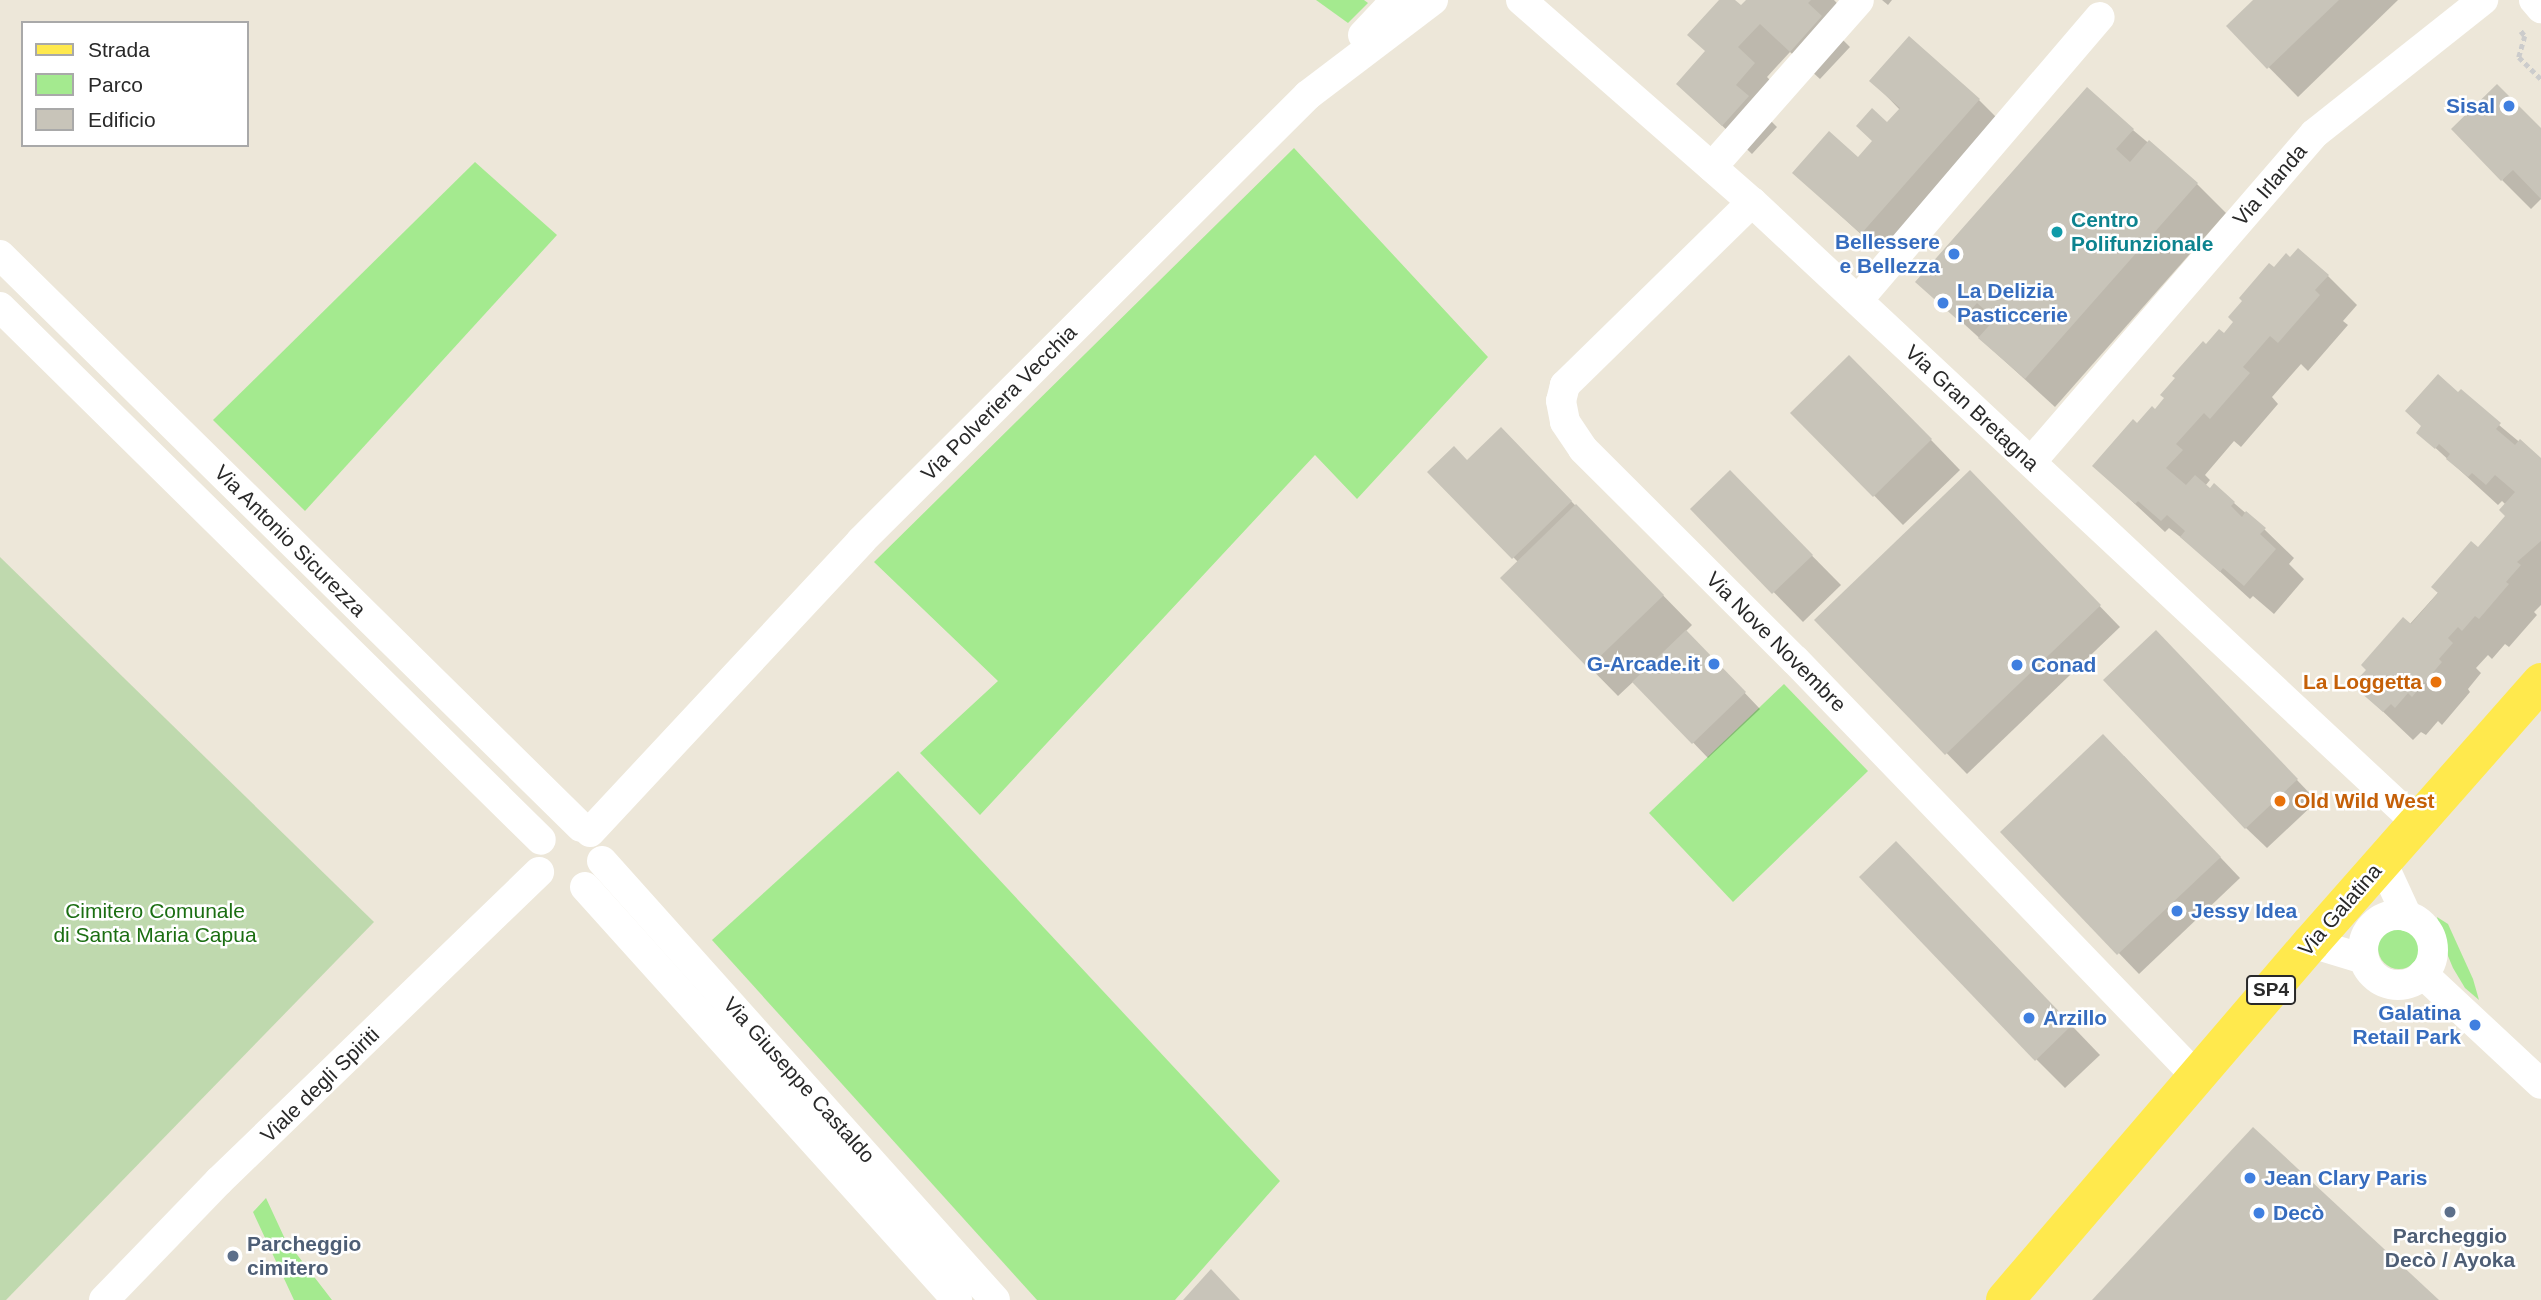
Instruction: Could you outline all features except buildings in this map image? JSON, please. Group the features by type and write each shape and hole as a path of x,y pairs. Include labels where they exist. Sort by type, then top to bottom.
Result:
{"main road":[{"name":"Via Galatina","path":"2005,1300 2311,943 2541,681"}],"street":[{"path":"1308,94 1396,0"},
{"name":"Via Polveriera Vecchia","path":"585,829 861,541 1308,94 1433,0"},
{"name":"Via Gran Bretagna","path":"1521,0 1752,202 2417,823"},
{"path":"1555,0 1556,30"},
{"path":"1712,167 1859,0"},
{"name":"Via Irlanda","path":"2031,462 2314,134 2483,0"},
{"path":"2534,0 2541,8"},
{"path":"1858,300 2100,17"},
{"name":"Via Nove Novembre","path":"1752,202 1564,385 1561,401 1565,422 1583,449 1795,660 2197,1077"},
{"name":"Via Antonio Sicurezza","path":"0,255 585,829"},
{"name":"Via Antonio Sicurezza","path":"0,307 541,840"},
{"path":"558,826 585,829 597,840 603,861 594,880 585,887 564,891 545,882 536,861 541,840 558,826"},
{"name":"Via Giuseppe Castaldo","path":"603,861 995,1300"},
{"path":"2382,862 2407,916 2427,930 2433,953 2423,974 2413,982 2389,984 2369,970 2364,958 2364,938 2370,929 2386,917 2407,916"},
{"name":"Viale degli Spiriti","path":"104,1300 219,1181 539,872"},
{"name":"Via Giuseppe Castaldo","path":"585,887 957,1300"},
{"path":"2311,943 2364,958"},
{"path":"2423,974 2541,1084"}],"path":[{"path":"2517,27 2525,36 2519,57 2541,79"}],"green space":[{"path":"1316,0 1364,0 1368,3 1348,23"},
{"path":"1294,148 1488,357 1357,499 1315,455 980,815 920,753 998,681 874,562"},
{"path":"475,162 557,235 305,511 213,420"},
{"name":"Cimitero Comunale di Santa Maria Capua","path":"0,557 374,922 6,1300 0,1300"},
{"path":"1784,684 1868,771 1733,902 1649,813"},
{"path":"898,771 1280,1181 1175,1300 1037,1300 712,940"},
{"path":"2437,917 2448,924 2473,979 2479,1000 2465,988 2453,968 2443,944"},
{"path":"2399,927 2414,933 2420,948 2414,963 2399,969 2384,963 2378,948 2384,933"},
{"path":"266,1198 285,1239 332,1300 294,1300 253,1212"}],"place":[{"name":"Sisal","path":"2509,106"},
{"name":"Centro Polifunzionale","path":"2057,232"},
{"name":"Bellessere e Bellezza","path":"1954,254"},
{"name":"La Delizia Pasticcerie","path":"1943,303"},
{"name":"G-Arcade.it","path":"1714,664"},
{"name":"Conad","path":"2017,665"},
{"name":"La Loggetta","path":"2436,682"},
{"name":"Old Wild West","path":"2280,801"},
{"name":"Jessy Idea","path":"2177,911"},
{"name":"Arzillo","path":"2029,1018"},
{"name":"Galatina Retail Park","path":"2475,1025"},
{"name":"Jean Clary Paris","path":"2250,1178"},
{"name":"Parcheggio Decò / Ayoka","path":"2450,1212"},
{"name":"Decò","path":"2259,1213"},
{"name":"Parcheggio cimitero","path":"233,1256"}]}
